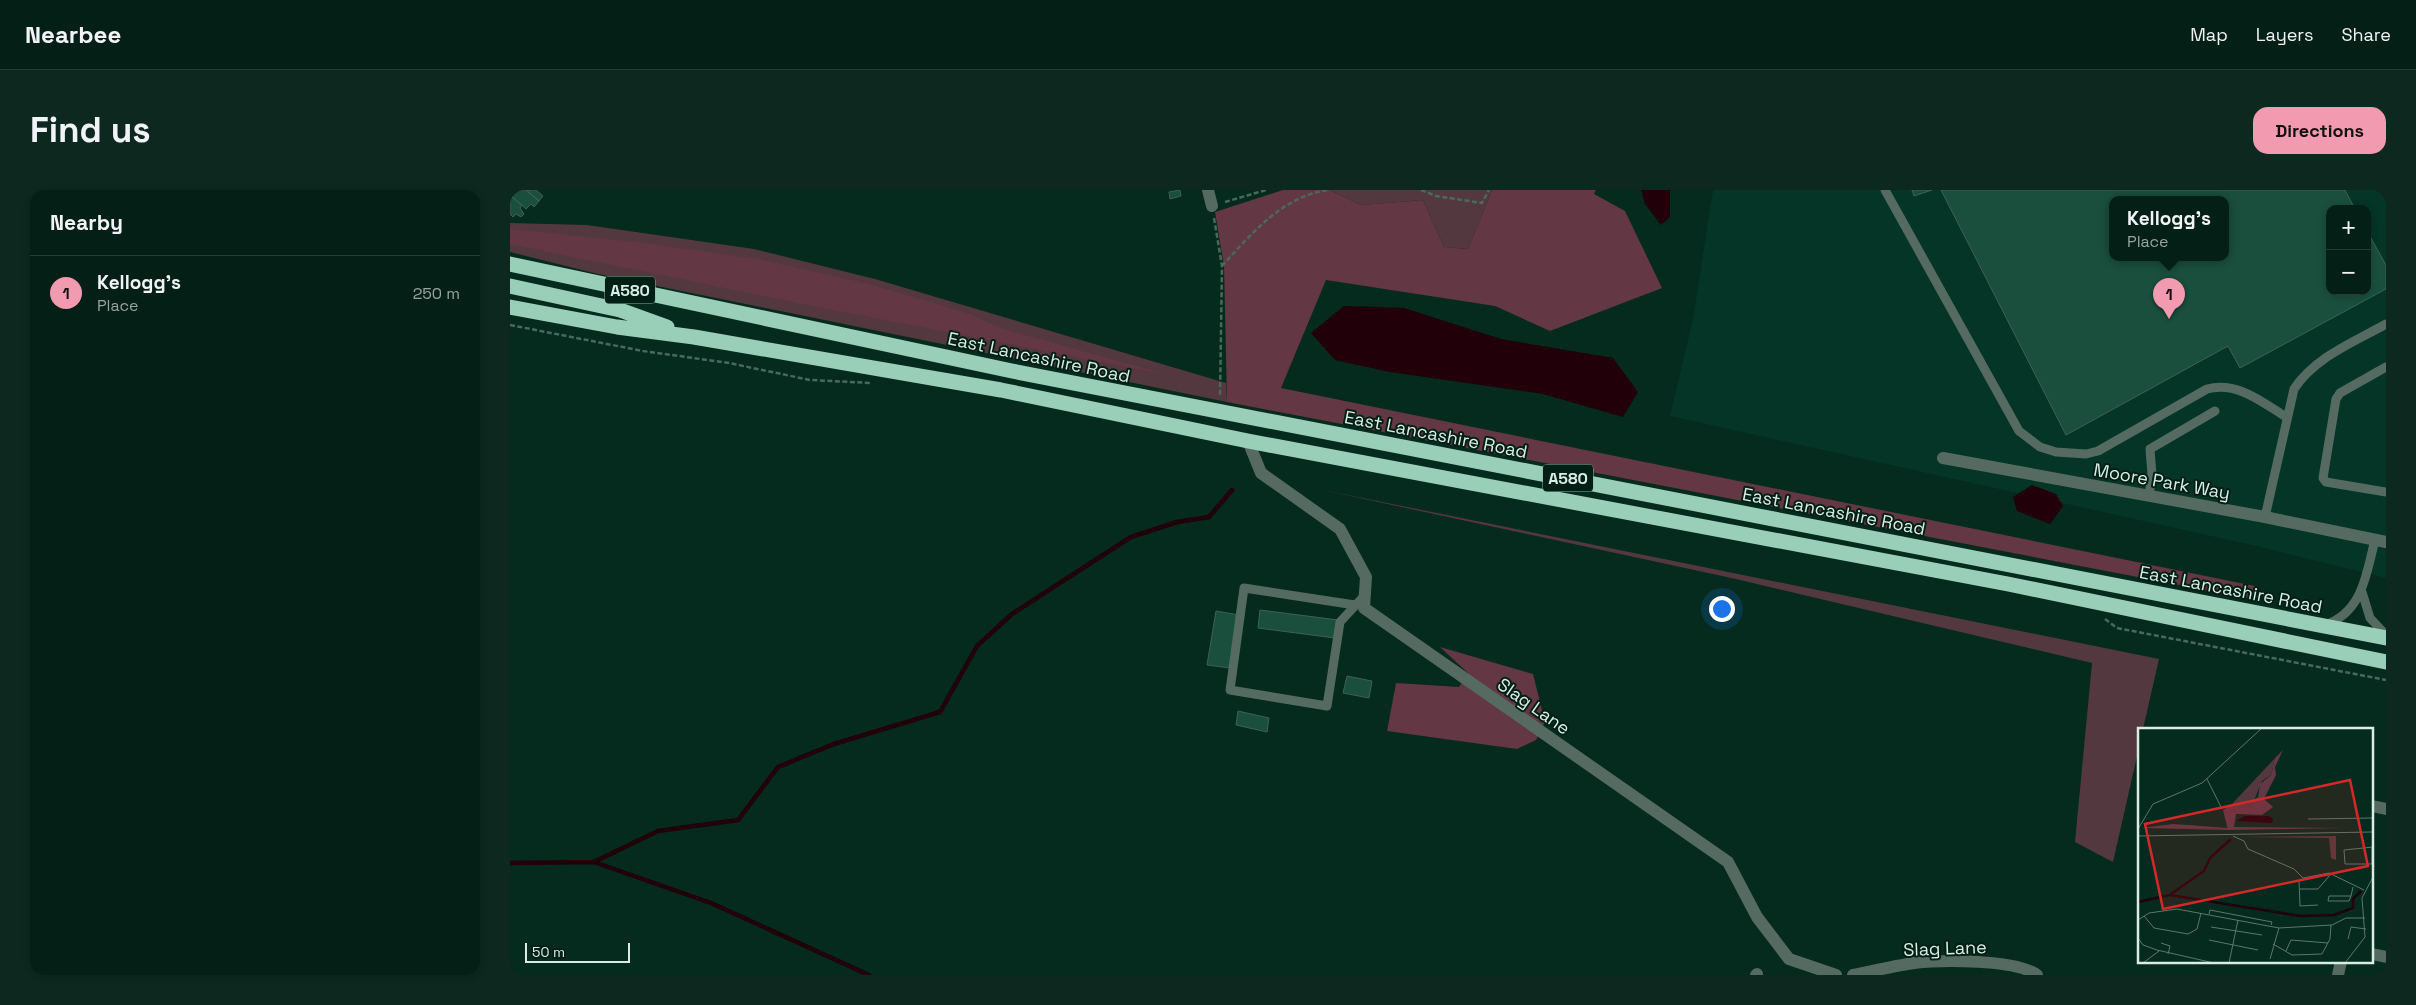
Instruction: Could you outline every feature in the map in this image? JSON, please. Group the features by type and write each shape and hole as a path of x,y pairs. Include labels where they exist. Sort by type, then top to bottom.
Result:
{"highway":[{"name":"East Lancashire Road","path":"510,264 1003,369 1227,414 2322,626 2386,636"},
{"path":"510,286 620,310 694,337"},
{"name":"A580","path":"510,307 617,327 694,337 1001,390 1230,438 2008,584 2386,662"},
{"path":"1227,414 1230,438"}],"street":[{"path":"1208,190 1212,206"},
{"name":"Slag Lane","path":"1248,441 1261,473 1340,529 1366,577 1364,608 1728,862 1757,918 1789,958 1836,975"},
{"name":"Moore Park Way","path":"1943,458 2265,517 2380,541"},
{"name":"Slag Lane","path":"1853,975 1915,963 1982,962 2031,971 2037,975"},
{"path":"2338,975 2341,962"}],"lane":[{"path":"1885,190 2018,431 2040,447 2075,455 2098,451 2202,392 2217,386 2227,386 2248,394 2286,417"},
{"path":"2265,517 2286,417 2294,389 2304,375 2319,362 2386,324"},
{"path":"2386,367 2340,393 2336,399 2323,478 2326,482 2386,492"},
{"path":"2149,496 2152,475 2150,449 2215,411"},
{"name":"Moore Park Way","path":"2322,626 2341,617 2357,600 2362,592 2380,541"},
{"path":"1355,605 1244,588 1230,690 1327,706 1340,622 1365,595"},
{"path":"2362,592 2370,618 2386,636"}],"path":[{"path":"1227,414 1222,266 1212,206 1266,190"},
{"path":"1222,266 1246,238 1288,202 1328,190"},
{"path":"1420,190 1436,196 1482,204 1489,190"}],"shaded area":[{"path":"1283,190 1330,190 1361,205 1423,200 1444,247 1468,249 1492,190 1596,190 1594,194 1625,211 1662,288 1550,331 1495,306 1326,280 1281,388 2255,586 2252,599 1227,402 1224,266 1215,212"},
{"path":"1330,190 1492,190 1468,249 1444,247 1423,200 1361,205"},
{"path":"1641,190 1670,190 1670,217 1661,225 1645,204"},
{"path":"1713,190 2386,190 2386,578 2256,546 1670,416 1693,319"},
{"path":"510,223 587,225 754,249 875,279 1226,383 1227,402 598,274 510,252"},
{"path":"510,229 636,242 758,259 869,284 970,314 1003,329 1168,375 808,305 510,244"},
{"path":"1344,306 1404,308 1501,339 1613,358 1638,392 1623,417 1543,394 1390,372 1335,360 1311,333"},
{"path":"2032,485 2056,494 2063,506 2050,524 2017,511 2013,497"},
{"path":"1318,489 2159,659 2143,728 2138,728 2138,752 2113,862 2075,842 2092,663 1736,579"},
{"path":"1440,647 1533,674 1545,722 1536,740 1517,749 1387,731 1396,683 1459,687 1468,673"}],"building":[{"path":"514,190 526,190 539,201 534,207 531,204 526,209 510,195"},
{"path":"526,190 536,190 543,196 539,201"},
{"path":"1180,190 1181,196 1170,199 1169,192"},
{"path":"1912,190 1932,190 1914,196"},
{"path":"1941,190 2345,190 2353,205 2326,205 2326,295 2371,295 2371,238 2386,265 2386,289 2240,368 2228,346 2066,435"},
{"path":"510,195 522,205 520,208 524,214 521,217 516,214 513,217 510,214"},
{"path":"1260,610 1338,620 1335,638 1258,628"},
{"path":"1216,611 1239,615 1230,668 1207,665"},
{"path":"1347,676 1372,681 1369,698 1343,693"},
{"path":"1238,711 1269,718 1267,732 1236,725"}],"waterway":[{"path":"594,862 658,831 738,820 778,767 834,744 940,712 977,646 1012,614 1131,537 1177,522 1209,517 1232,490"},
{"path":"510,863 594,862 711,903 869,975"}],"place":[{"name":"Kellogg's","path":"2169,319"}]}
